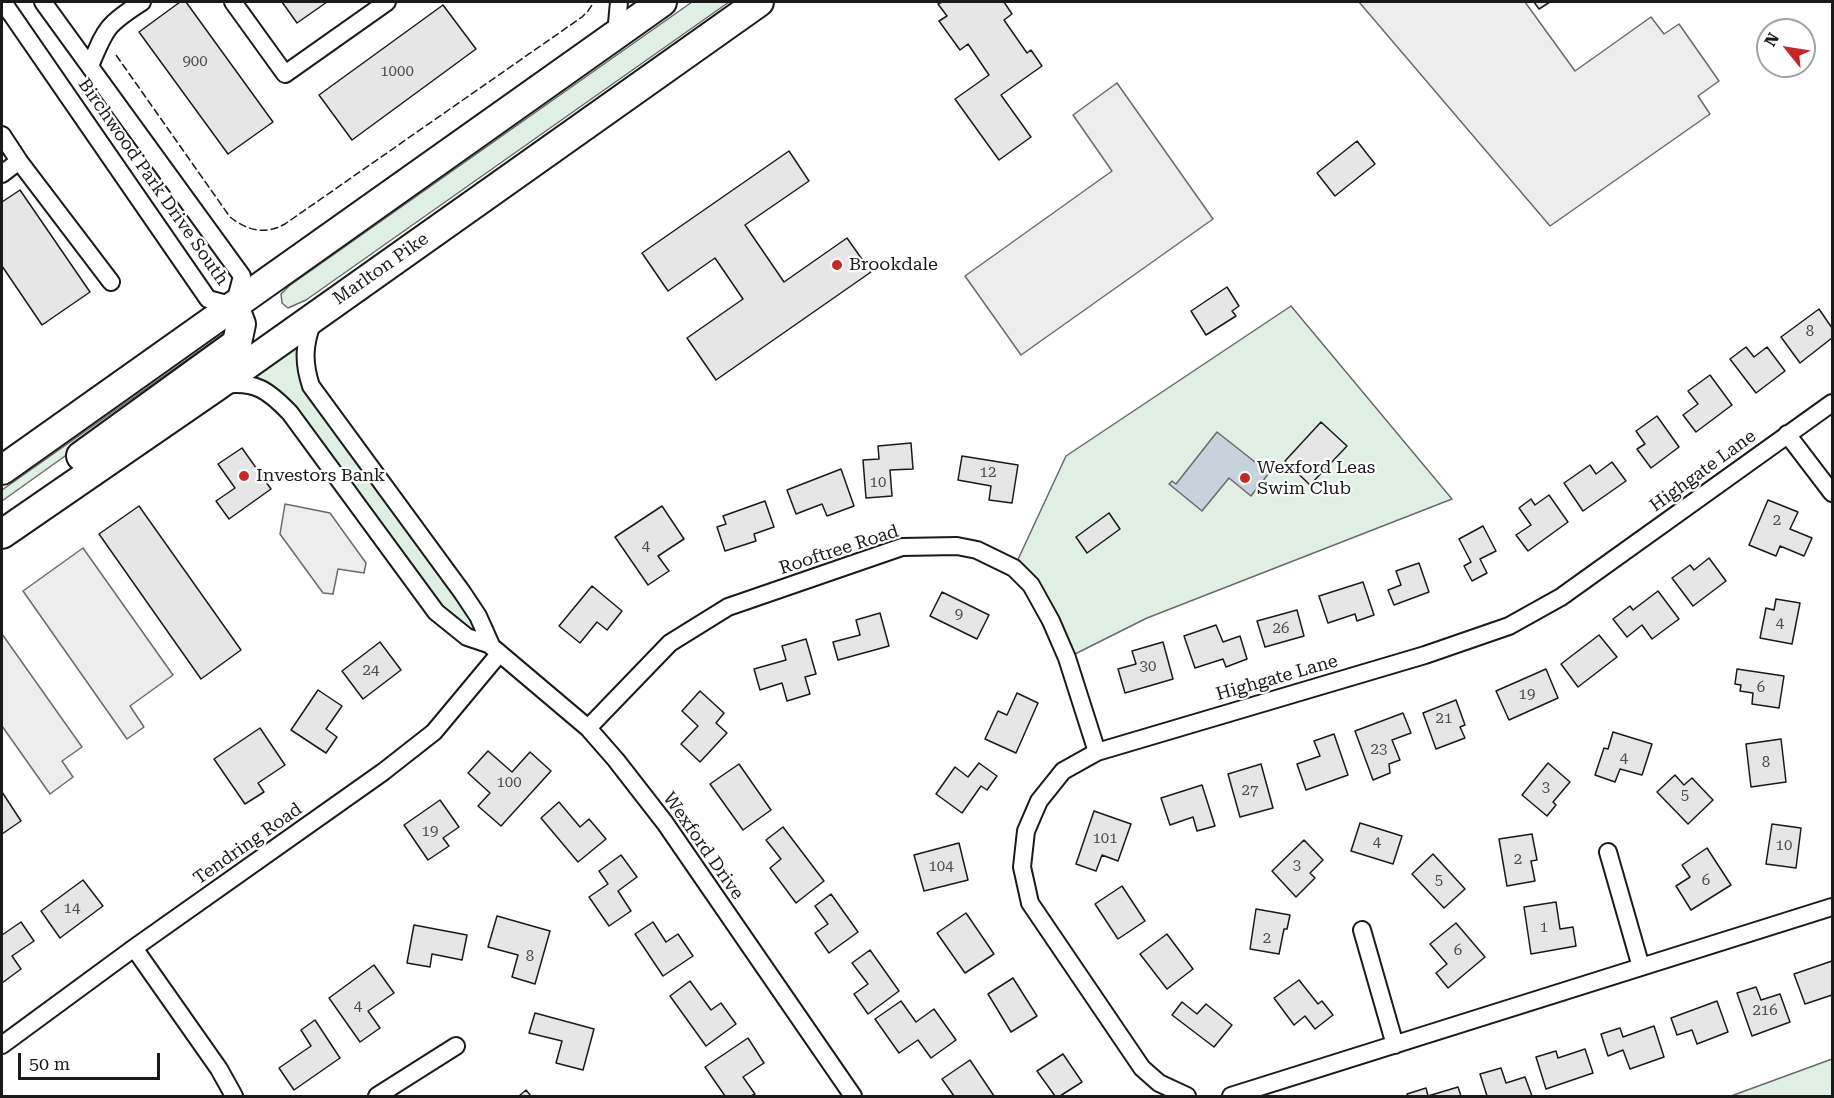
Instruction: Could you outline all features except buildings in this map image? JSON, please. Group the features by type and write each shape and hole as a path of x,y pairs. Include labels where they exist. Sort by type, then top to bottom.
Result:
{"highway":[{"path":"2,470 662,2"},
{"name":"Marlton Pike","path":"2,534 217,386 759,2"},
{"path":"2,514 237,343 241,324 234,306"}],"street":[{"name":"Birchwood Park Drive South","path":"3,2 208,299 234,306 242,276 43,2"},
{"path":"90,66 101,37 108,26 141,2"},
{"path":"233,2 285,74 387,2"},
{"path":"616,34 619,2"},
{"path":"2,135 19,161 111,282"},
{"path":"2,174 19,161"},
{"name":"Wexford Drive","path":"315,316 304,354 311,386 462,592 478,616 495,650"},
{"name":"Wexford Drive","path":"217,386 238,383 259,387 275,397 290,413 436,612 467,638 495,650 588,728 665,823 847,1094"},
{"name":"Highgate Lane","path":"1186,1096 1159,1083 1143,1068 1030,903 1022,867 1026,831 1039,801 1063,771 1097,752 1425,655 1509,626 1561,597 1833,403"},
{"path":"1787,434 1833,493"},
{"name":"Rooftree Road","path":"588,728 670,644 728,607 902,547 957,546 977,550 1014,568 1031,585 1051,621 1066,658 1097,752"},
{"name":"Tendring Road","path":"2,1045 134,948 383,772 434,732 495,650"},
{"path":"1608,852 1641,967"},
{"path":"1231,1096 1833,907"},
{"path":"1362,930 1395,1046"},
{"path":"134,948 219,1069 234,1096"},
{"path":"377,1096 456,1046"}],"green space":[{"path":"692,2 729,2 306,300 288,308 282,303 281,294 289,286"},
{"name":"Wexford Leas Swim Club","path":"1291,306 1452,499 1147,618 1067,658 1014,568 1066,456"},
{"path":"315,316 306,371 491,645 436,612 290,413 238,383"},
{"path":"229,330 222,344 2,501 2,490"},
{"path":"1832,1059 1832,1096 1731,1096"}],"shaded area":[{"path":"1359,2 1525,2 1575,71 1651,17 1664,34 1679,24 1719,81 1698,96 1710,114 1550,226"},
{"path":"1117,83 1213,219 1021,355 965,276 1112,171 1073,115"},
{"path":"1217,432 1269,473 1251,496 1229,478 1202,511 1169,484 1172,481 1176,484"},
{"path":"285,504 330,513 366,563 364,573 338,569 333,594 323,593 280,534"},
{"path":"83,548 173,675 130,706 144,727 127,739 23,591"},
{"path":"2,634 82,747 62,761 73,777 50,794 2,726"}],"fence":[{"path":"116,55 230,217 243,226 257,230 270,230 285,224 582,17 594,2"}],"place":[{"name":"Brookdale","path":"837,265"},
{"name":"Investors Bank","path":"244,476"},
{"name":"Wexford Leas Swim Club","path":"1245,478"}]}
